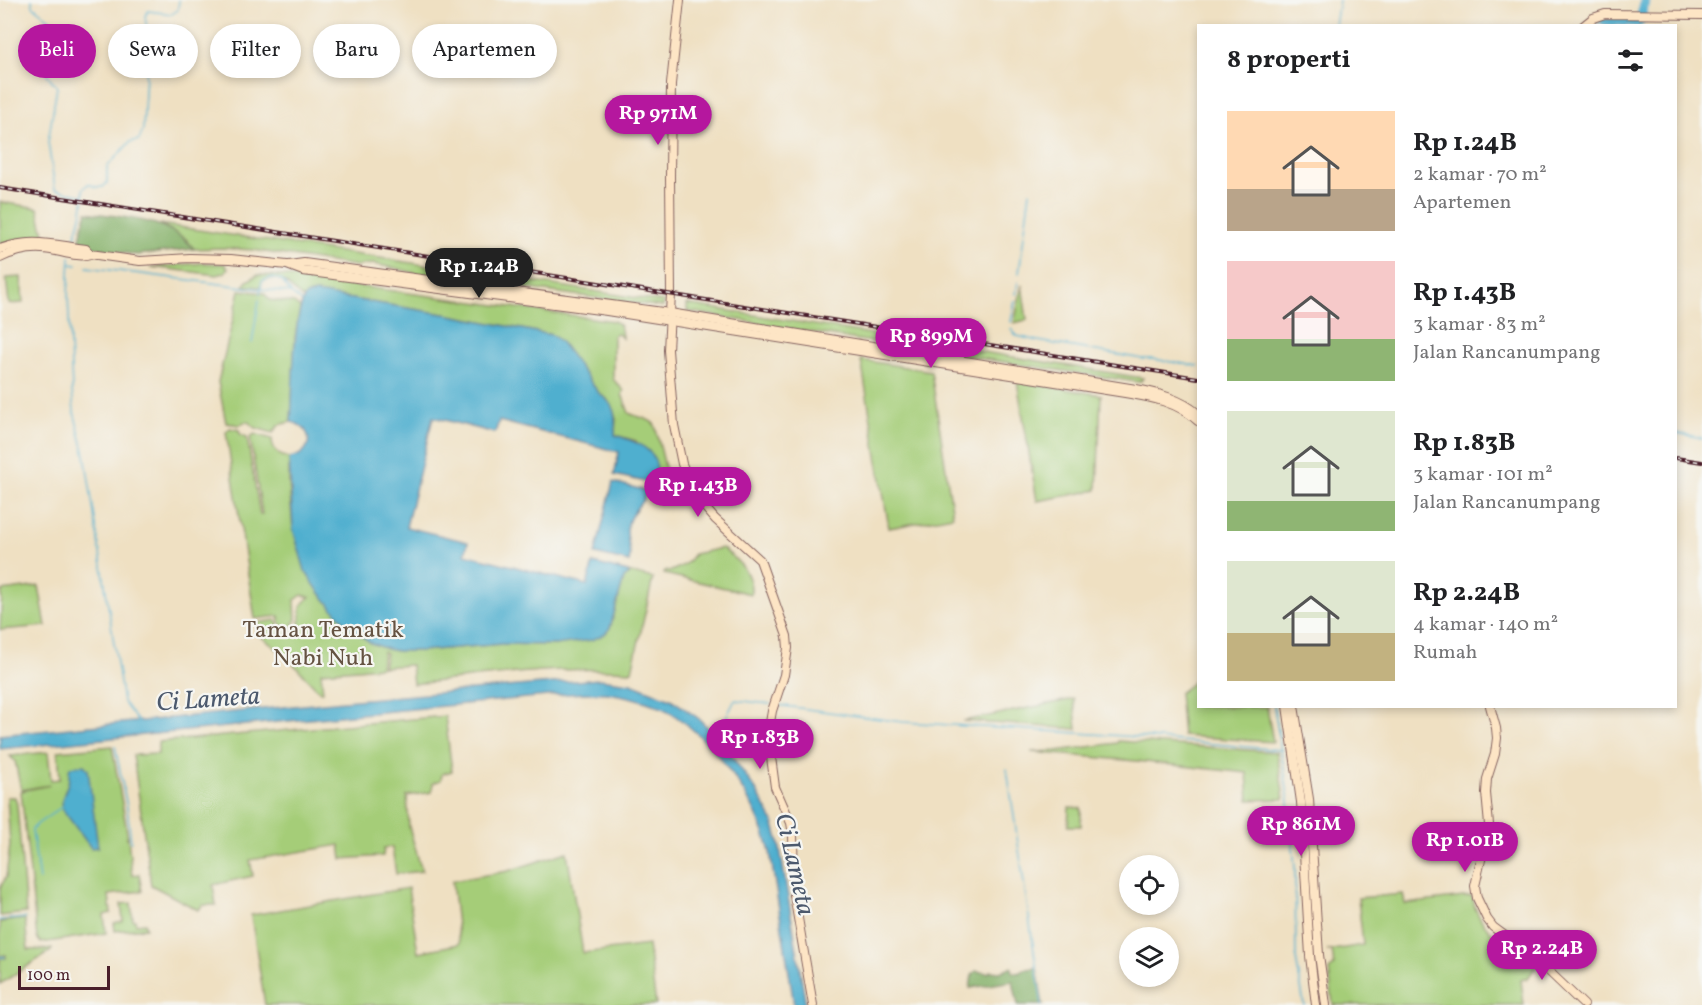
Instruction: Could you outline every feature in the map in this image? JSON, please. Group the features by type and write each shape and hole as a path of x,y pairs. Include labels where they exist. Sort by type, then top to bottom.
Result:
{"street":[{"path":"680,0 671,84 671,294 668,350 671,400 678,451 686,479 709,512 760,560 787,636 788,648 784,675 773,706 769,742 775,788 791,823 793,834 794,895 813,1005"},
{"path":"1586,24 1593,18 1605,14 1702,15"},
{"path":"0,258 25,246"},
{"path":"0,249 25,246 44,246 80,252 86,249 90,254 140,261 214,258 670,317 1154,398 1190,414 1197,420"},
{"path":"1033,376 1155,392 1197,413"},
{"path":"1287,708 1301,802 1310,956 1316,1005"},
{"path":"1294,708 1309,799 1319,955 1326,1005"},
{"path":"1491,708 1496,728 1496,746 1487,780 1489,825 1475,886 1477,898 1493,927 1535,958 1584,1005"}],"green space":[{"path":"0,202 38,208 44,235 15,240 0,246"},
{"path":"87,212 131,218 159,225 184,239 194,249 137,255 79,245"},
{"path":"160,224 664,302 663,307 418,274 373,264 356,266 253,250 194,249 186,239"},
{"path":"204,263 225,264 228,269 217,275 151,267"},
{"path":"257,275 284,276 614,321 620,326 622,338 617,333 613,336 613,379 624,391 622,394 629,413 650,420 655,425 670,488 655,484 657,475 636,441 615,435 616,419 607,399 599,393 552,335 450,315 316,293 306,295 304,299 281,280 276,279 262,281 261,287 244,286"},
{"path":"21,277 23,303 9,304 6,278"},
{"path":"1022,285 1027,320 1014,323"},
{"path":"240,290 264,293 270,300 294,303 300,308 295,337 291,422 279,425 273,433 256,428 248,422 240,425 226,423 218,382"},
{"path":"687,304 1143,378 1137,382 845,338 687,311"},
{"path":"861,360 931,371 953,516 889,528"},
{"path":"1017,381 1101,395 1097,490 1037,501"},
{"name":"Taman Tematik Nabi Nuh","path":"230,428 239,430 240,434 247,437 260,515 262,514 250,437 255,434 272,439 276,452 289,458 293,529 346,624 371,643 397,651 502,644 555,645 610,628 624,578 629,574 628,572 653,578 632,671 550,671 413,684 411,665 383,667 386,653 383,652 381,667 321,672 323,692 320,692 286,656 259,635 256,623 276,620 283,631 296,627 300,624 301,606 310,597 302,595 295,600 296,621 290,628 281,625 279,616 255,619 226,432"},
{"path":"722,548 747,573 751,594 664,574 665,571 669,572 687,563 694,554"},
{"path":"39,586 46,626 0,630 2,591"},
{"path":"1197,676 1197,708 1267,708 1273,742 1183,736 1179,693"},
{"path":"1074,699 1077,729 963,721"},
{"path":"445,716 452,771 442,774 441,780 433,783 432,792 407,796 409,827 422,871 396,874 392,847 384,848 383,856 342,859 340,845 250,860 253,876 213,885 216,905 203,905 198,910 151,885 133,755 158,754 158,742"},
{"path":"1118,741 1277,752 1284,799 1249,800 1247,773 1031,752 1056,751 1117,743"},
{"path":"112,746 128,837 126,837 128,838 132,875 139,874 142,891 109,895 111,913 104,915 106,933 41,943 37,938 21,791 50,785 21,790 15,761 10,756 48,752 51,780 60,779 58,751"},
{"path":"7,797 15,797 17,804 26,913 0,916 0,888 6,877 10,845"},
{"path":"1069,807 1081,808 1081,826 1068,826"},
{"path":"567,852 583,953 648,945 656,1005 265,1005 251,915 408,888 418,952 459,944 452,881 508,871"},
{"path":"1403,894 1405,904 1472,896 1481,919 1494,935 1537,965 1528,978 1521,980 1524,1005 1333,1005 1329,970 1334,966 1332,950 1363,945 1358,898"},
{"path":"131,903 133,920 136,924 145,923 146,928 115,931 114,923 123,921 121,904"},
{"path":"25,919 28,950 52,949 0,984 0,958 6,958 6,955 0,956 0,922"},
{"path":"1010,967 1013,972 1018,973 1026,969 1037,968 1043,1005 1018,1005 1013,981 970,988 972,975 976,971 1000,972"}],"water":[{"path":"316,293 450,315 552,335 560,341 599,393 612,406 615,416 615,435 641,445 653,456 657,473 655,484 614,475 619,452 499,421 495,433 433,417 406,527 468,542 465,554 587,585 593,563 628,572 629,574 624,578 610,628 605,634 592,640 555,645 502,644 397,651 371,643 346,624 305,571 293,529 289,458 303,452 308,441 308,435 304,429 291,422 296,337 301,305 306,295"},
{"path":"613,482 647,491 628,524 629,562 595,554"},
{"path":"599,679 631,683 671,699 698,718 717,736 756,790 773,821 779,843 806,1005 794,1005 770,852 756,813 720,758 690,727 674,715 645,702 608,693 568,694 0,749 0,735 344,701"},
{"path":"84,765 88,769 98,847 91,848 62,806 69,781 70,767"}],"waterway":[{"path":"32,0 33,6 57,25 56,33 35,52 37,61 57,87 48,142 55,189 83,196"},
{"name":"Ci Lameta","path":"72,244 81,217 83,189 88,184 103,187 107,183 107,167 130,142 139,140 143,130 148,36 145,16 148,11 172,14 178,10 179,0"},
{"path":"1335,24 1339,0"},
{"path":"1604,20 1639,22 1645,0"},
{"path":"1594,24 1604,20"},
{"path":"1019,273 1030,192"},
{"path":"473,276 475,256"},
{"name":"Ci Lameta","path":"70,257 68,295 74,412 85,455 123,702 139,723"},
{"path":"70,264 77,265"},
{"path":"87,267 291,293 302,302"},
{"path":"260,294 262,281 271,278 281,280 291,293"},
{"path":"1016,294 1018,282"},
{"path":"252,343 259,300"},
{"path":"1011,322 1015,301"},
{"path":"1011,329 1017,336 1038,341 1197,366"},
{"path":"1677,433 1702,438"},
{"path":"716,737 735,700 770,704"},
{"path":"777,705 903,722 1125,736 1281,750"},
{"path":"1274,708 1289,802 1295,868 1296,958 1304,1005"},
{"path":"115,746 127,807 131,842"},
{"path":"1007,769 1042,1005"},
{"path":"39,880 32,830 63,806"},
{"path":"0,920 25,918"},
{"path":"0,957 5,957"}],"railway":[{"path":"0,188 1197,378"},
{"path":"1677,458 1702,462"}]}
